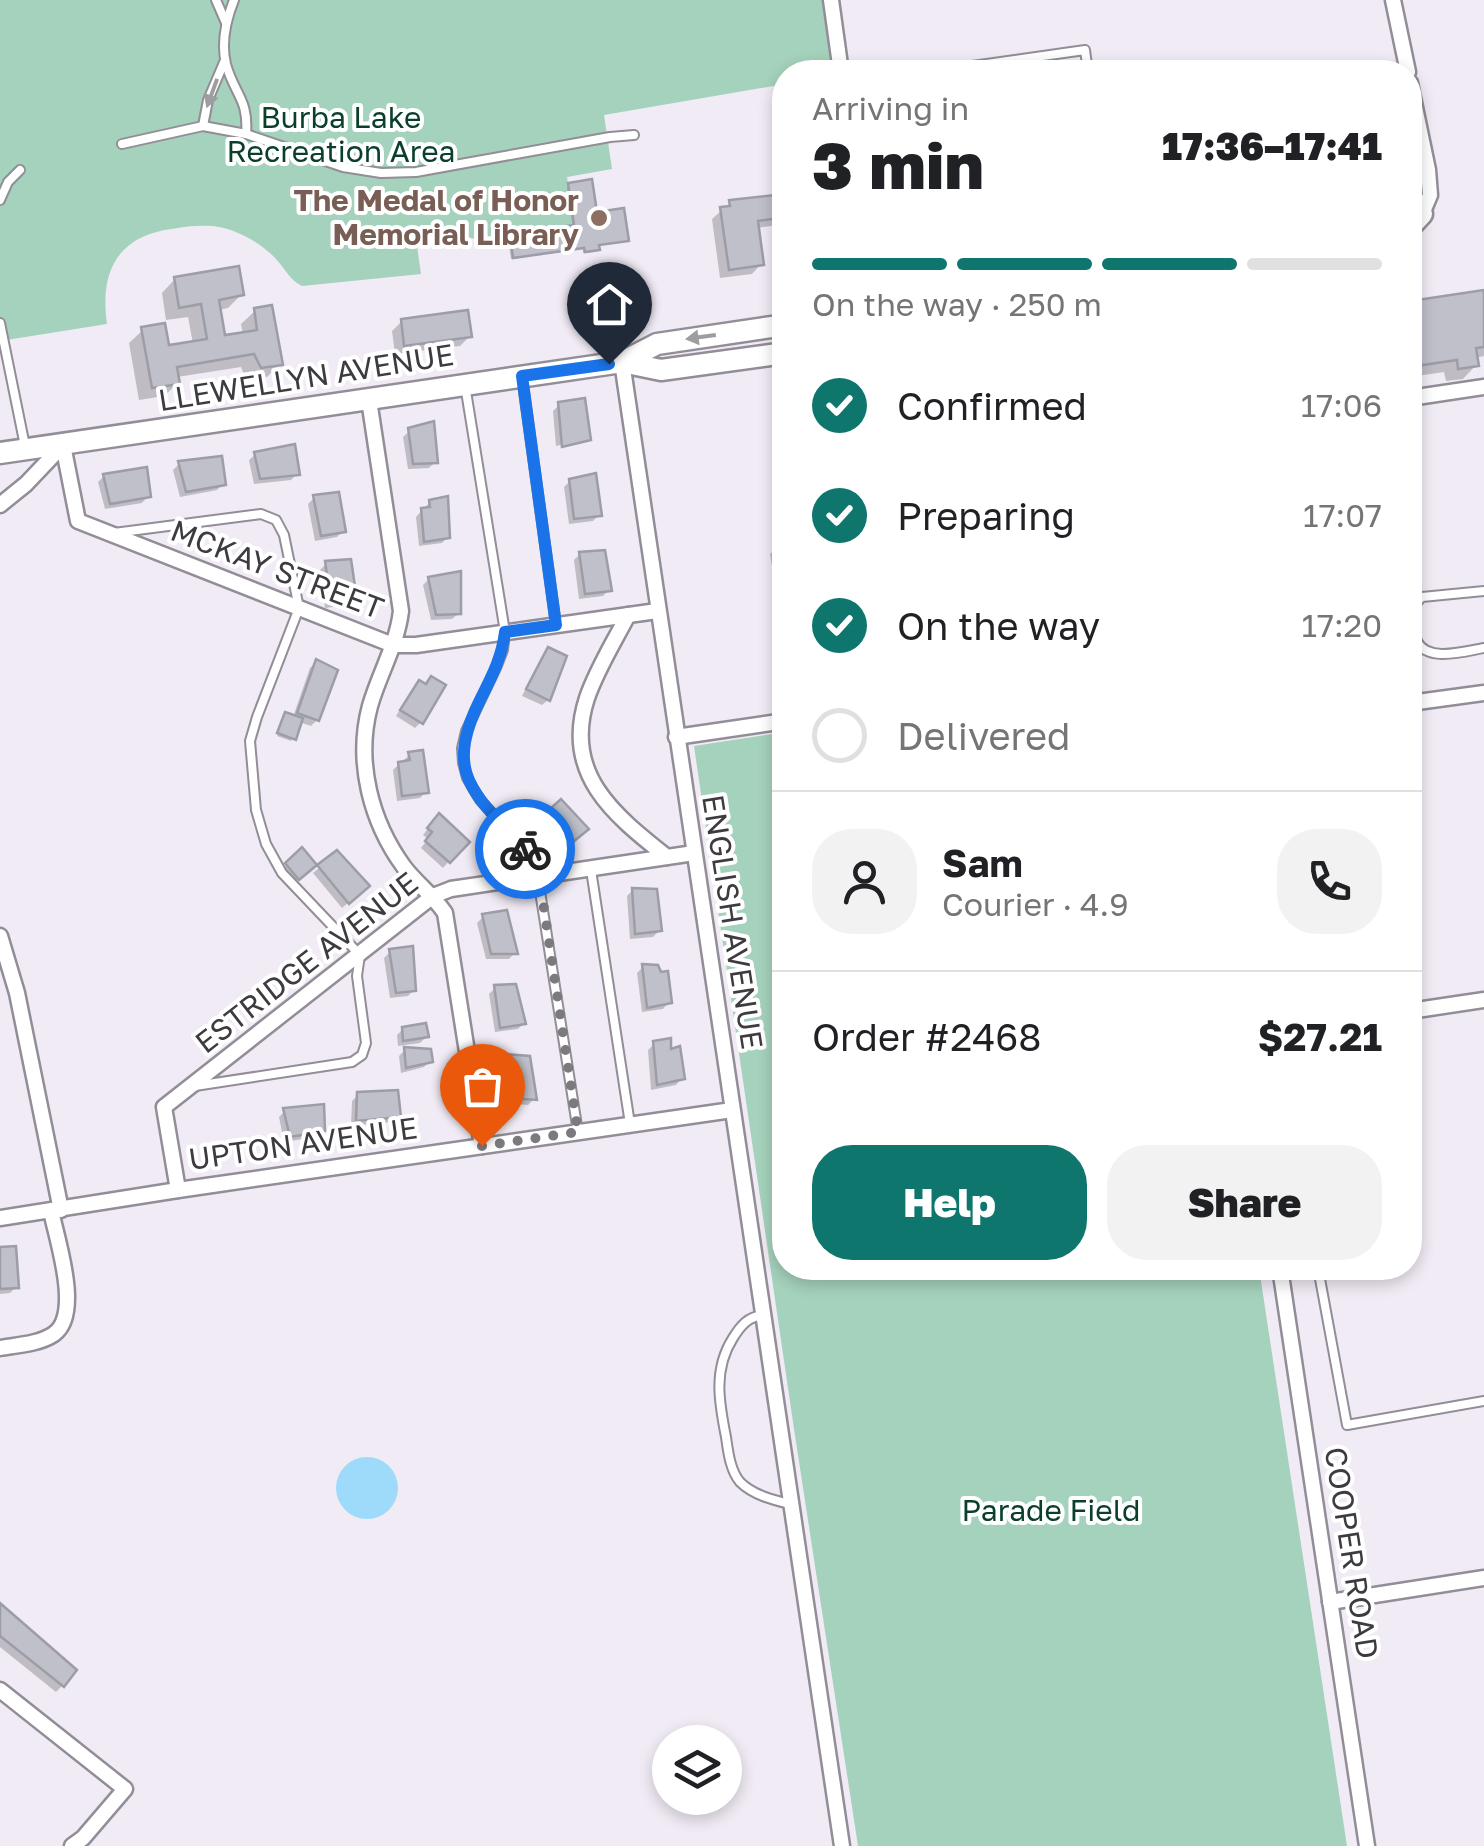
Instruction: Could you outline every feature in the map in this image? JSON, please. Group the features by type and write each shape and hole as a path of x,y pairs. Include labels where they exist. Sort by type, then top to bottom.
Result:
{"street":[{"path":"830,0 839,60"},
{"path":"1393,0 1406,60"},
{"path":"1422,141 1430,195 1422,209"},
{"name":"LLEWELLYN AVENUE","path":"0,453 622,362 657,344 772,327"},
{"name":"LLEWELLYN AVENUE","path":"622,362 661,370 772,354"},
{"name":"ENGLISH AVENUE","path":"622,362 842,1846"},
{"path":"1422,396 1484,387"},
{"path":"369,400 401,611 394,645 369,708 365,758 368,784 373,809 390,848 422,888 434,896 444,913 482,1146"},
{"path":"0,505 63,445"},
{"name":"MCKAY STREET","path":"63,445 78,521 394,645 657,611"},
{"path":"628,615 588,696 580,733 581,758 618,814 668,857"},
{"path":"1422,701 1484,693"},
{"path":"676,737 772,722"},
{"name":"ESTRIDGE AVENUE","path":"178,1190 164,1108 434,896 451,889 694,853"},
{"path":"0,936 20,1006 68,1293 65,1320 57,1332 39,1342 0,1348"},
{"path":"1422,1009 1484,1000"},
{"name":"UPTON AVENUE","path":"0,1218 732,1110"},
{"name":"COOPER ROAD","path":"1282,1280 1367,1846"},
{"path":"1330,1602 1484,1578"},
{"path":"0,1690 125,1789 72,1846"}],"lane":[{"path":"216,0 226,22"},
{"path":"234,0 226,22 225,60 247,116 246,134"},
{"path":"1015,60 1085,50 1086,60"},
{"path":"203,126 208,100 225,60"},
{"path":"122,144 203,126 246,134 343,167 381,173 416,172 634,136"},
{"path":"0,200 8,182 20,170"},
{"path":"0,323 26,450"},
{"path":"522,376 556,625"},
{"path":"465,385 505,632 496,668 466,731 464,763 467,778 480,800 535,860 578,1132"},
{"path":"110,534 261,514 276,520 284,535 299,608 250,741 256,810 266,844 282,873 360,954 356,976 366,1043 362,1055 352,1062 192,1087"},
{"path":"1422,597 1484,591"},
{"path":"1422,648 1437,654 1484,648"},
{"path":"591,870 630,1124"},
{"path":"1320,1280 1347,1424 1484,1400"},
{"path":"763,1315 750,1317 721,1361 723,1419 730,1462 741,1483 765,1497 791,1505"}],"green space":[{"name":"Burba Lake Recreation Area","path":"0,0 822,0 830,60 772,60 772,86 604,115 612,169 567,177 574,225 417,246 421,274 302,286 263,248 231,230 201,226 158,232 128,246 118,257 107,286 107,324 0,341"},
{"name":"Parade Field","path":"772,734 772,1279 694,746"},
{"name":"Parade Field","path":"772,1280 1261,1280 1347,1846 858,1846"}],"water":[{"path":"367,1457 389,1466 398,1488 389,1510 367,1519 345,1510 336,1488 345,1466"}],"building":[{"name":"The Medal of Honor Memorial Library","path":"592,179 597,212 624,208 629,241 599,245 600,250 585,252 584,248 513,258 510,234 574,225 568,183"},
{"path":"772,195 772,219 758,221 764,265 729,270 720,207 730,206 729,200"},
{"path":"239,266 244,295 219,300 225,335 257,330 254,308 272,305 283,365 261,368 254,354 177,367 180,384 152,388 141,327 165,323 169,345 207,339 201,304 179,308 174,277"},
{"path":"1484,290 1484,347 1476,348 1479,366 1458,369 1457,360 1422,365 1422,299"},
{"path":"468,310 472,337 404,346 401,319"},
{"path":"585,398 591,440 562,447 558,402"},
{"path":"434,421 438,463 413,464 408,428"},
{"path":"295,444 300,475 260,479 254,452"},
{"path":"222,456 226,485 186,492 178,461"},
{"path":"147,467 151,497 110,504 103,474"},
{"path":"596,473 602,516 574,519 569,479"},
{"path":"339,492 346,532 321,536 313,495"},
{"path":"448,496 450,538 424,542 421,508 430,507 429,500"},
{"path":"605,550 612,591 585,594 579,552"},
{"path":"351,559 357,600 331,604 325,561"},
{"path":"461,571 461,614 436,615 428,577"},
{"path":"548,647 567,656 550,701 526,689"},
{"path":"316,659 338,670 319,721 297,713"},
{"path":"431,676 446,685 423,724 400,710 419,680 426,684"},
{"path":"285,712 303,718 296,740 277,733"},
{"path":"423,750 429,793 402,796 398,762 410,760 408,752"},
{"path":"561,799 589,829 568,846 541,817"},
{"path":"439,813 470,842 450,863 425,841 432,832 427,828"},
{"path":"302,847 317,865 299,880 285,863"},
{"path":"337,850 370,886 349,904 317,865"},
{"path":"632,888 657,889 662,931 635,934"},
{"path":"507,910 518,954 491,954 482,914"},
{"path":"413,946 416,991 396,993 389,949"},
{"path":"642,964 658,965 661,972 668,971 672,1003 647,1008"},
{"path":"516,984 526,1024 500,1028 494,985"},
{"path":"426,1023 429,1037 403,1041 402,1027"},
{"path":"671,1038 671,1049 680,1046 685,1079 657,1085 653,1041"},
{"path":"404,1047 431,1049 433,1062 406,1068"},
{"path":"504,1054 530,1056 537,1100 510,1098"},
{"path":"398,1090 401,1117 356,1121 357,1092"},
{"path":"324,1104 325,1131 290,1137 283,1108"},
{"path":"16,1246 19,1288 0,1289 0,1247"},
{"path":"0,1603 77,1670 64,1687 0,1636"}],"way so far":[{"path":"482,1146 578,1132 539,876 535,860 525,849"}],"place":[{"name":"The Medal of Honor Memorial Library","path":"599,218"}],"route":[{"path":"525,849 480,800 467,778 462,748 503,650 505,632 556,625 522,376 609,364"}]}
